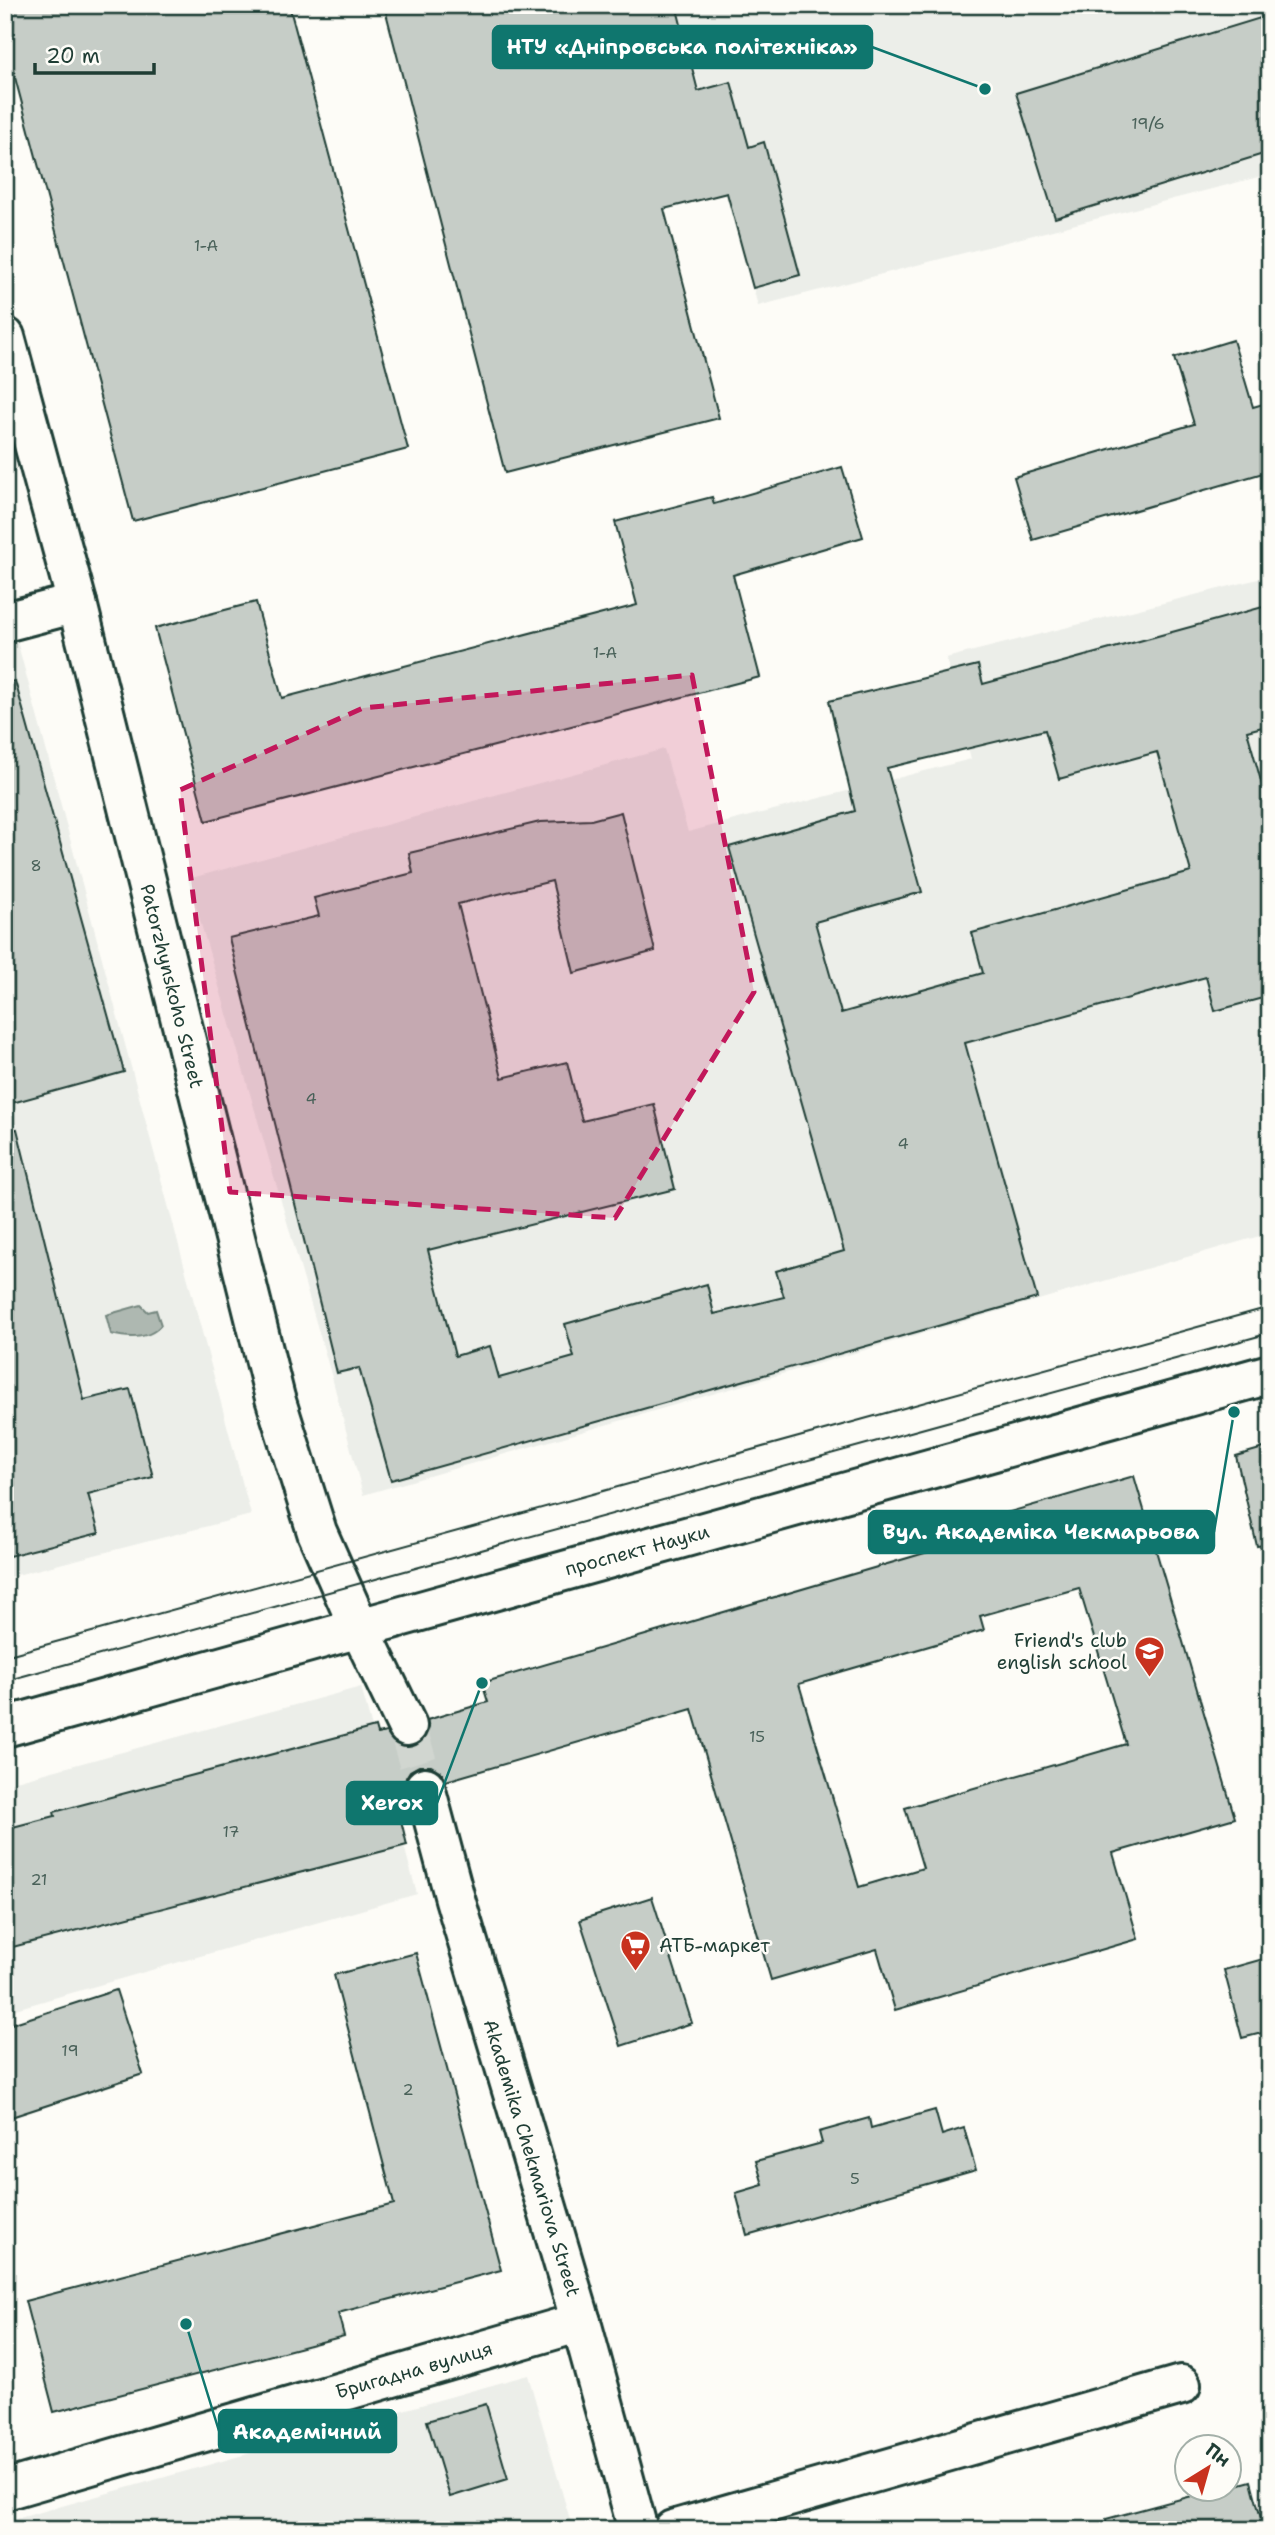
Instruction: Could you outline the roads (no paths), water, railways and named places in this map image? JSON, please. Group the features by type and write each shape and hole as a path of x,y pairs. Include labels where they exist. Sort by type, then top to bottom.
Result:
{"street":[{"name":"Patorzhynskoho Street","path":"5,337 77,603 275,1398 317,1532 359,1627"},
{"path":"5,622 77,603"},
{"name":"проспект Науки","path":"5,1727 1270,1374"},
{"path":"359,1627 407,1726"},
{"name":"Akademika Chekmariova Street","path":"425,1787 455,1899 581,2322 638,2530"},
{"name":"Бригадна вулиця","path":"5,2490 581,2322"},
{"path":"673,2530 1181,2385"}],"tunnel":[{"path":"407,1726 425,1787"}],"tram line":[{"path":"5,1656 1270,1307"},
{"path":"5,1681 1270,1333"}],"place":[{"name":"НТУ «Дніпровська політехніка»","path":"985,89"},
{"name":"Вул. Академіка Чекмарьова","path":"1234,1412"},
{"name":"Friend's club english school","path":"1150,1678"},
{"name":"Xerox","path":"482,1683"},
{"name":"АТБ-маркет","path":"636,1972"},
{"name":"Академічний","path":"186,2324"}]}
